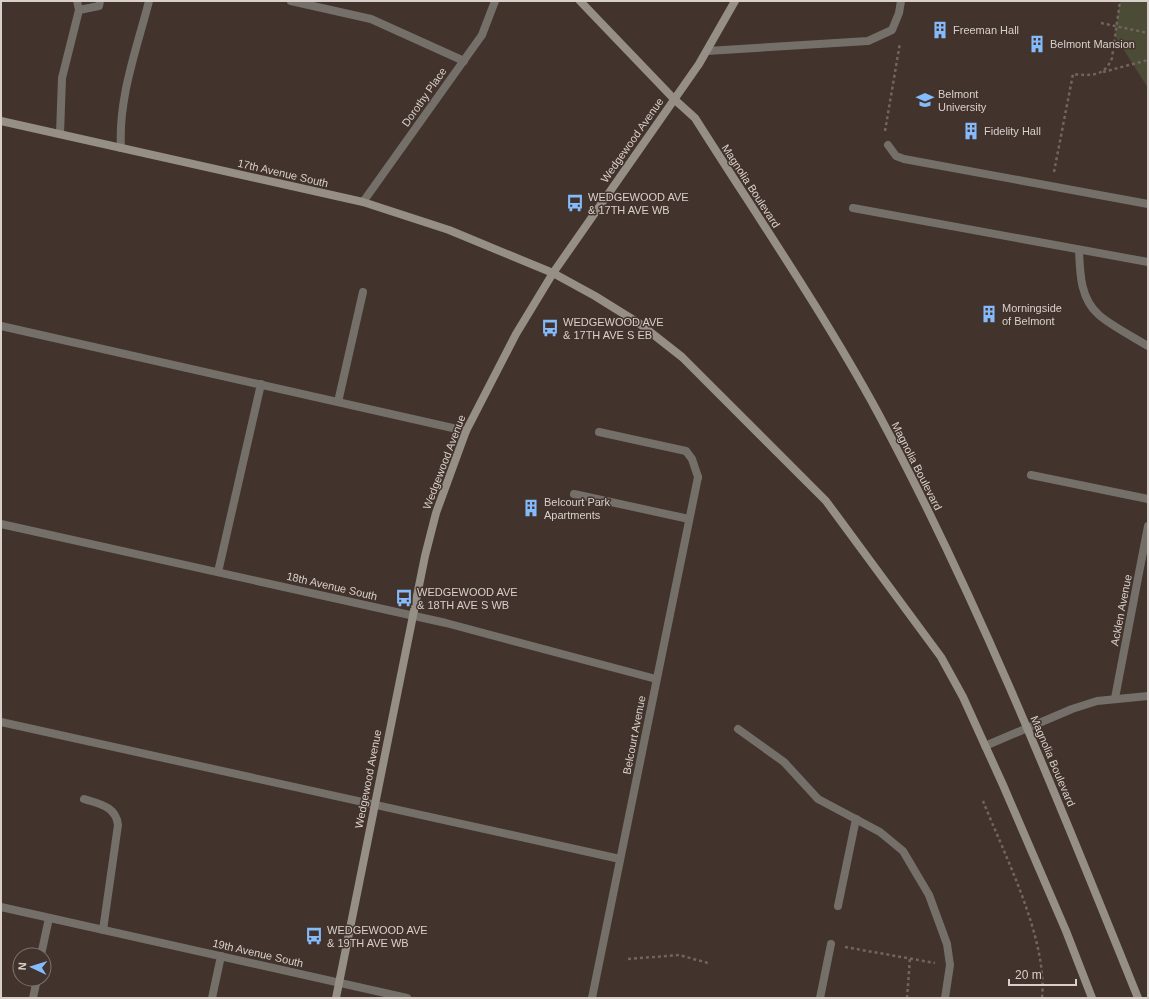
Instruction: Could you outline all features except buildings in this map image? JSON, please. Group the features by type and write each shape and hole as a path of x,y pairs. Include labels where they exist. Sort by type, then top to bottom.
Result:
{"main road":[{"name":"Magnolia Boulevard","path":"580,1 674,99 695,118 830,330 877,412 935,524 971,599 1078,849 1138,998"},
{"name":"Wedgewood Avenue","path":"336,998 412,615 436,513 466,431 512,340 552,273 707,51 735,1"},
{"name":"17th Avenue South","path":"1,121 363,202 449,230 552,273"},
{"path":"552,273 595,296 640,324 682,357 826,500 941,657 963,697 1066,931 1092,998"}],"street":[{"path":"60,134 62,78 80,10 78,1"},
{"path":"80,10 99,6 100,1"},
{"path":"121,148 120,132 126,89 149,1"},
{"path":"291,1 371,19 464,61"},
{"name":"Dorothy Place","path":"363,202 482,35 495,1"},
{"path":"707,51 868,40 892,30 899,13 901,1"},
{"path":"888,145 896,156 904,159 1148,204"},
{"path":"853,208 1148,262"},
{"path":"1079,250 1080,279 1086,297 1097,314 1148,346"},
{"path":"338,402 362,292"},
{"path":"1,326 466,431"},
{"path":"218,572 261,384"},
{"name":"Belcourt Avenue","path":"592,998 698,477 692,459 686,451 599,432"},
{"path":"1030,475 1148,499"},
{"path":"574,494 689,519"},
{"name":"18th Avenue South","path":"1,524 412,615 656,679"},
{"name":"Acklen Avenue","path":"1115,698 1148,526"},
{"path":"985,746 1072,709 1115,698 1148,696"},
{"path":"1,722 620,859"},
{"path":"738,729 784,762 818,799 880,832 903,851 929,895 947,944 950,965 945,998"},
{"path":"84,799 111,810 118,825 103,930"},
{"path":"838,906 856,819"},
{"name":"19th Avenue South","path":"1,907 407,998"},
{"path":"43,947 49,918"},
{"path":"820,998 831,944"},
{"path":"212,998 221,956"},
{"path":"33,998 35,987"}],"path":[{"path":"1101,72 1107,68 1112,58 1120,1"},
{"path":"1101,24 1148,32"},
{"path":"888,145 885,126 900,40"},
{"path":"1052,186 1073,74 1089,76 1148,60"},
{"path":"983,801 1031,920 1044,982 1042,998"},
{"path":"831,944 950,965"},
{"path":"628,959 679,955 708,963"},
{"path":"907,998 910,958"}],"shaded area":[{"path":"1120,1 1148,1 1148,88 1115,36"}],"place":[{"name":"Freeman Hall","path":"940,30"},
{"name":"Belmont Mansion","path":"1037,44"},
{"name":"Belmont University","path":"925,100"},
{"name":"Fidelity Hall","path":"971,131"},
{"name":"WEDGEWOOD AVE & 17TH AVE WB","path":"575,203"},
{"name":"Morningside of Belmont","path":"989,314"},
{"name":"WEDGEWOOD AVE & 17TH AVE S EB","path":"550,328"},
{"name":"Belcourt Park Apartments","path":"531,508"},
{"name":"WEDGEWOOD AVE & 18TH AVE S WB","path":"404,598"},
{"name":"WEDGEWOOD AVE & 19TH AVE WB","path":"314,936"}]}
